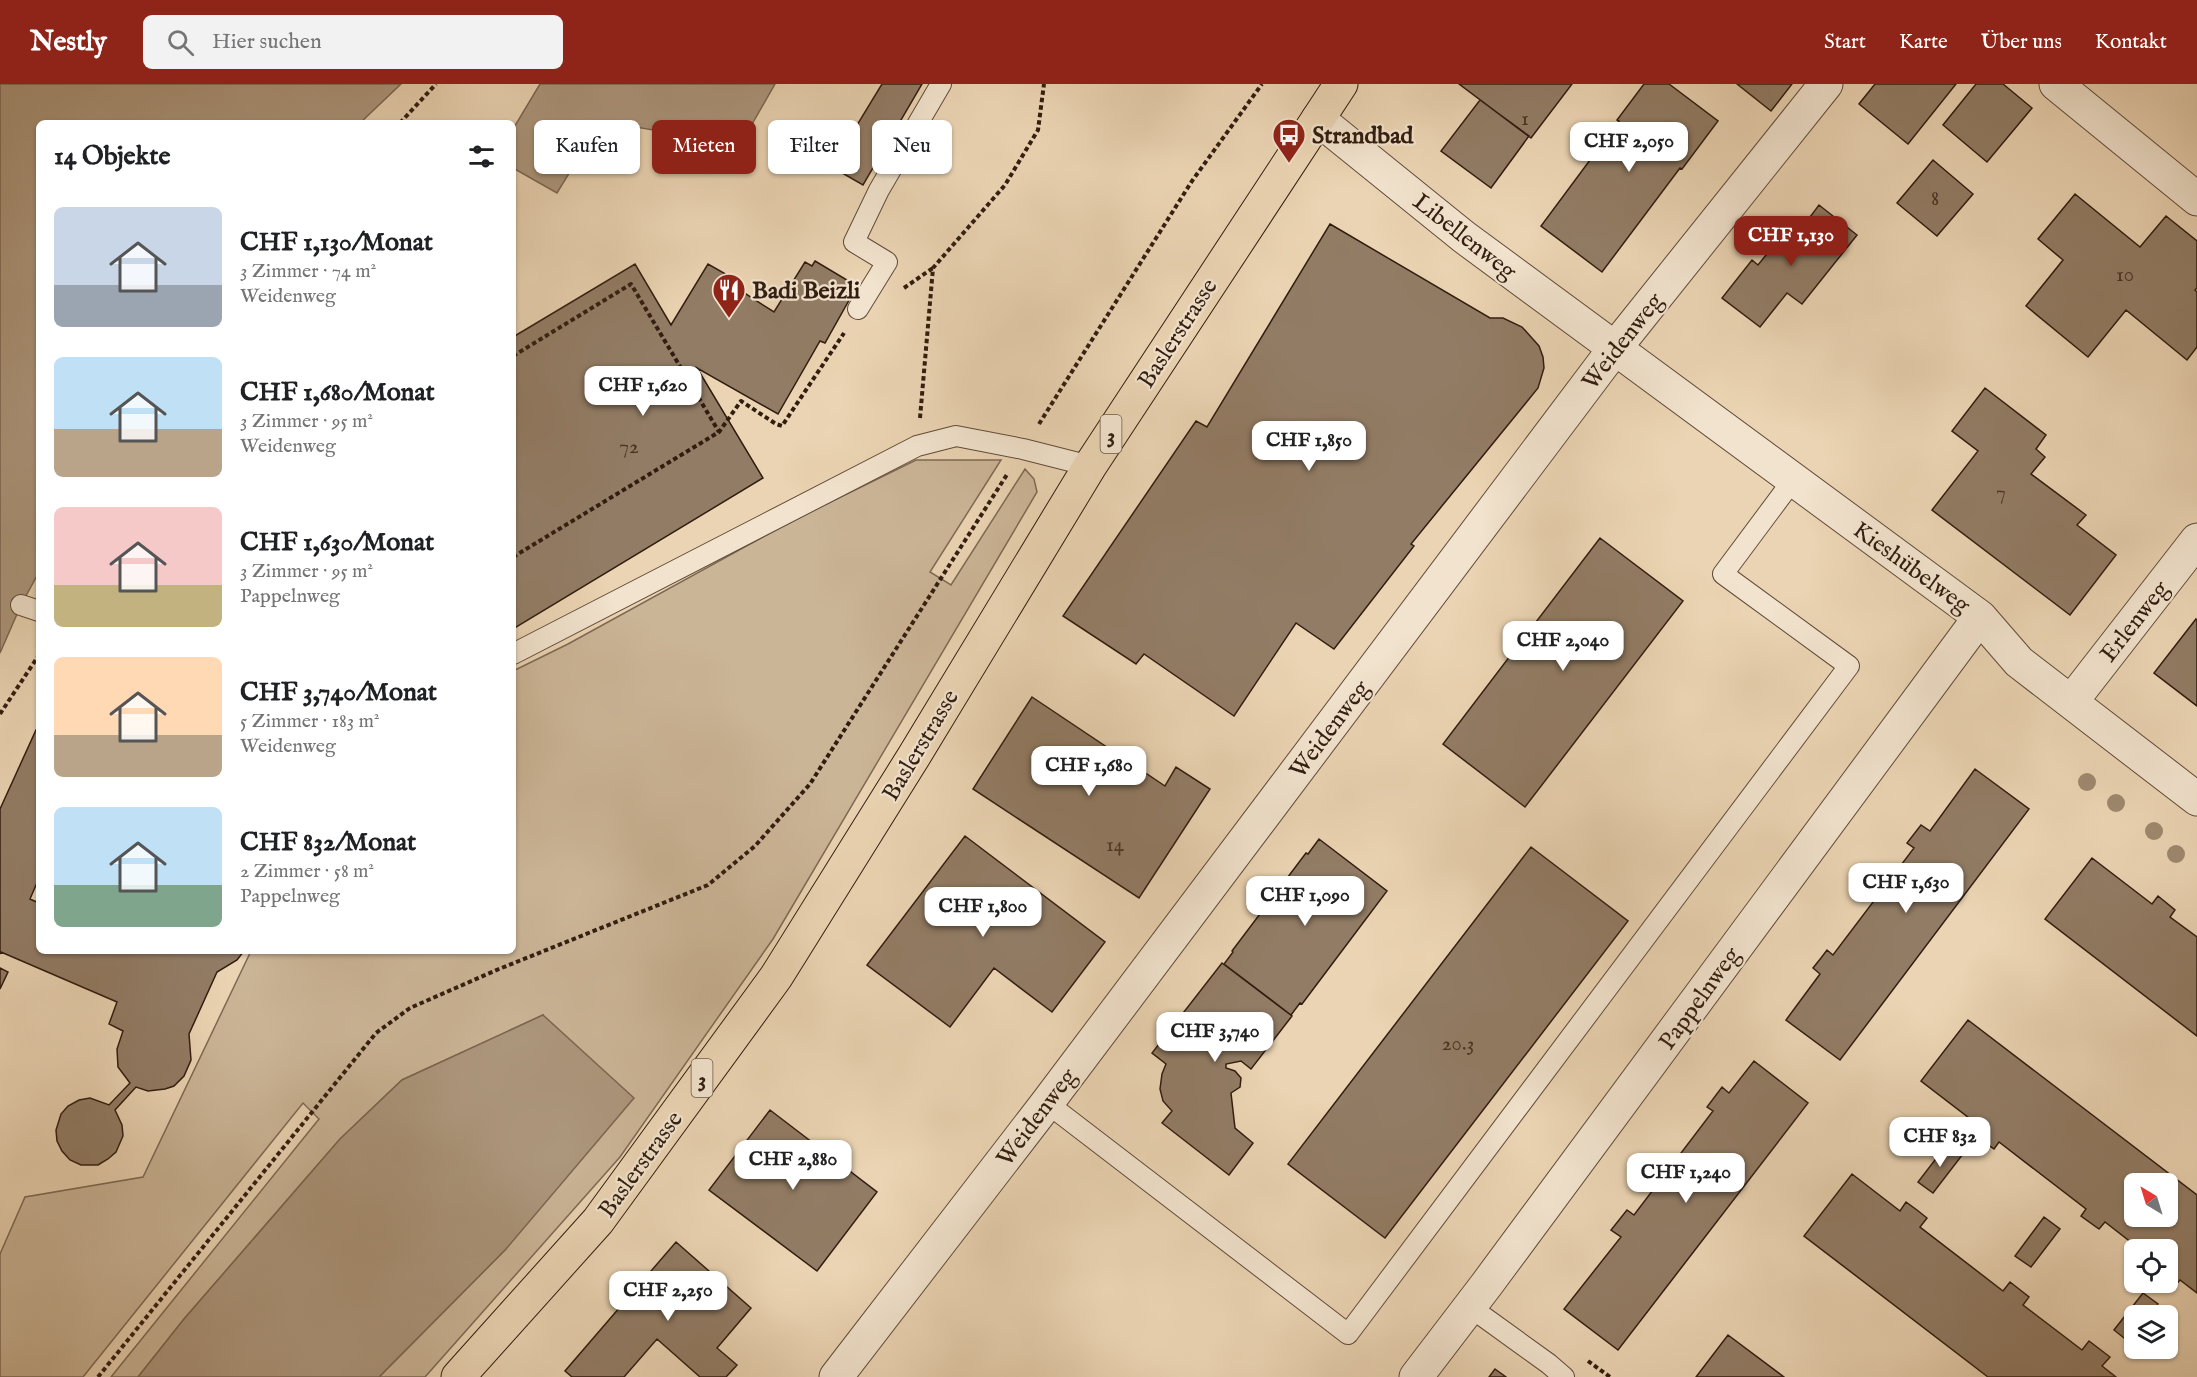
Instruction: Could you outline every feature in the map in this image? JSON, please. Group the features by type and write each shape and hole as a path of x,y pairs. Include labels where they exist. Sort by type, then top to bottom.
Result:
{"main road":[{"name":"Baslerstrasse","path":"458,1377 598,1221 776,978 1090,466 1341,84"}],"street":[{"name":"Weidenweg","path":"836,1377 1047,1102 1615,348 1826,84"},
{"path":"2056,84 2197,199"},
{"name":"Libellenweg","path":"1318,119 1464,237 1615,348"},
{"name":"Kieshübelweg","path":"1615,348 1980,617 2019,662 2197,799"},
{"name":"Erlenweg","path":"2071,702 2197,540"},
{"name":"Pappelnweg","path":"1416,1377 1980,617"}],"lane":[{"path":"858,309 887,262 854,242 879,190 941,84"},
{"path":"516,652 917,446 956,436 1023,449 1090,466"},
{"path":"1047,1102 1348,1334 1849,666 1723,574 1793,480"},
{"path":"1470,1307 1564,1377"}],"path":[{"path":"403,120 436,84"},
{"path":"917,446 933,268 1005,185 1038,129 1044,84"},
{"path":"98,1377 376,1033 410,1008 499,969 708,885 755,846 810,784 1192,181 1262,84"},
{"path":"516,354 631,284 719,432"},
{"path":"516,555 719,432 742,400 782,426 858,309"},
{"path":"0,714 36,660"}],"shaded area":[{"path":"0,84 401,84 363,120 36,120 36,578 0,653"},
{"path":"540,84 775,84 754,120 652,120 652,130 640,128 640,120 534,120 534,174 569,174 557,193 516,170 516,124"},
{"path":"916,460 1001,460 930,572 951,585 1025,469 1034,479 1037,492 773,939 620,1157 425,1377 379,1377 506,1249 543,1015 402,1080 340,1139 184,1319 138,1377 111,1377 319,1119 303,1103 83,1377 0,1377 0,1254 25,1197 143,1177 250,954 516,954 516,670 568,644 792,521"},
{"path":"543,1015 634,1098 506,1249 379,1377 138,1377 184,1319 340,1139 402,1080"}],"building":[{"path":"882,84 922,84 901,120 872,120 872,170 863,185 844,174 860,174 860,120"},
{"path":"1459,84 1572,84 1531,138"},
{"path":"1644,84 1669,84 1718,121 1602,272 1541,226"},
{"path":"1737,84 1792,84 1771,111"},
{"path":"1875,84 1956,84 1908,144 1859,104"},
{"path":"1976,84 2003,84 2032,108 1987,162 1943,125"},
{"path":"1480,100 1529,136 1491,188 1441,151"},
{"path":"1933,160 1973,194 1937,236 1897,203"},
{"path":"2075,194 2140,247 2166,216 2197,241 2197,288 2195,290 2197,292 2197,347 2187,360 2126,310 2088,357 2026,306 2063,260 2038,239"},
{"path":"1819,205 1857,235 1802,304 1787,293 1760,327 1722,298 1752,260 1758,265 1783,234 1792,241"},
{"path":"1330,224 1490,318 1503,318 1522,327 1539,346 1544,368 1538,388 1411,544 1414,546 1334,649 1296,623 1234,716 1144,654 1136,664 1063,616 1196,421 1207,427"},
{"path":"815,261 857,286 825,343 820,341 778,414 697,368 763,478 516,627 516,335 635,264 671,325 708,264 736,280 732,285 774,312 805,262 812,266"},
{"path":"1985,388 2046,435 2036,449 2045,457 2031,474 2086,515 2077,525 2116,555 2070,615 1932,510 1978,451 1952,431"},
{"path":"1600,538 1683,601 1525,807 1443,744"},
{"path":"2197,620 2197,706 2154,673"},
{"path":"1032,697 1165,786 1176,767 1210,789 1139,898 973,789"},
{"path":"36,730 36,885 30,899 36,902 36,954 242,954 237,960 217,972 189,1034 191,1060 184,1076 174,1086 165,1089 148,1091 136,1087 115,1110 122,1125 123,1136 116,1152 98,1165 81,1165 70,1160 57,1141 56,1130 61,1114 68,1106 79,1100 90,1098 109,1105 130,1083 118,1067 117,1049 123,1031 109,1024 117,1002 1,952 0,954 0,809"},
{"path":"1975,769 2029,809 1840,1060 1786,1020 1820,974 1813,968 1827,950 1833,955 1914,848 1907,843 1921,825 1930,831"},
{"path":"965,836 1105,942 1052,1012 994,968 950,1027 867,965"},
{"path":"1319,839 1387,891 1302,1004 1300,1003 1291,1015 1224,964 1306,853 1308,854"},
{"path":"1531,847 1628,921 1385,1238 1288,1164"},
{"path":"2092,858 2152,904 2158,896 2175,910 2170,917 2197,937 2197,1036 2045,919"},
{"path":"1222,963 1292,1016 1251,1069 1241,1061 1226,1064 1226,1068 1235,1071 1241,1078 1240,1087 1231,1093 1235,1128 1253,1143 1229,1175 1162,1123 1172,1111 1163,1101 1160,1089 1166,1064 1152,1053"},
{"path":"0,968 8,972 0,989"},
{"path":"1968,1020 2168,1173 2124,1173 2124,1227 2178,1227 2178,1180 2197,1195 2197,1293 2180,1280 2178,1282 2178,1239 2127,1239 2105,1222 2099,1229 2081,1216 2086,1209 1999,1142 1994,1149 1976,1136 1982,1128 1921,1081"},
{"path":"1754,1061 1808,1103 1618,1350 1564,1309 1621,1237 1611,1230 1627,1210 1634,1215 1713,1111 1707,1107 1722,1087 1729,1093"},
{"path":"770,1110 877,1192 817,1271 709,1190"},
{"path":"1948,1143 1963,1154 1933,1193 1918,1182"},
{"path":"1852,1174 1900,1211 1906,1202 1917,1210 1927,1218 1920,1227 2003,1291 2010,1282 2029,1297 2023,1305 2082,1350 2089,1341 2110,1357 2102,1366 2116,1377 1988,1377 1804,1236"},
{"path":"2044,1217 2060,1229 2031,1267 2015,1256"},
{"path":"676,1242 751,1308 717,1348 737,1365 726,1377 700,1377 657,1339 624,1377 572,1377 565,1371"},
{"path":"2143,1293 2158,1304 2157,1305 2134,1305"},
{"path":"2124,1317 2124,1338 2114,1330"},
{"path":"1728,1335 1784,1377 1696,1377"},
{"path":"1495,1369 1506,1377 1489,1377"}],"place":[{"name":"Strandbad","path":"1289,164"},
{"name":"Badi Beizli","path":"729,319"}]}
